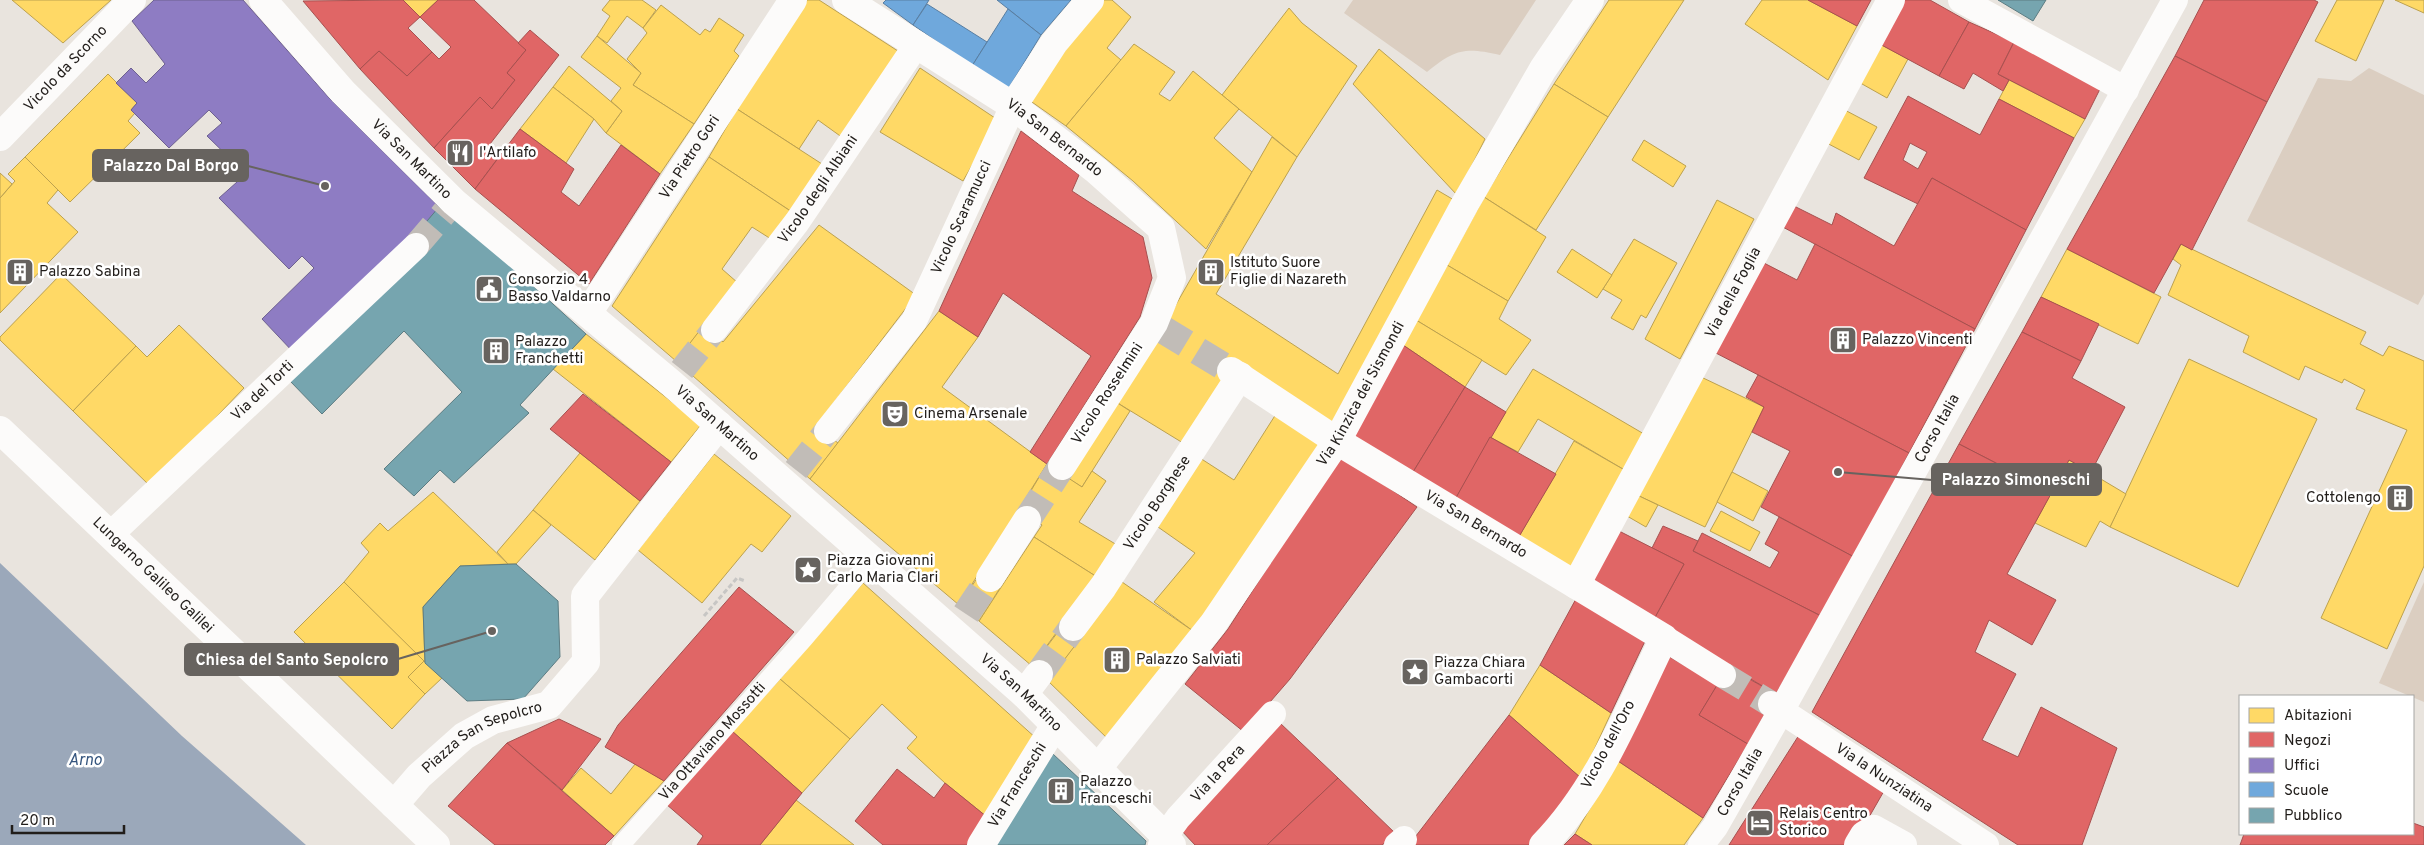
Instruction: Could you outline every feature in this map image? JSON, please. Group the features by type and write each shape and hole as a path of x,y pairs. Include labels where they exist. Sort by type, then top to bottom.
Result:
{"street":[{"name":"Vicolo da Scorno","path":"0,137 132,0"},
{"name":"Via San Martino","path":"264,0 343,92 449,207 588,314 677,377 719,425 791,476 872,559 960,623 1031,684 1055,725 1167,842"},
{"name":"Via Pietro Gori","path":"588,314 793,0"},
{"name":"Via San Bernardo","path":"846,0 1013,106 1097,171 1161,228 1172,278 1158,326"},
{"name":"Vicolo Scaramucci","path":"827,431 914,321 1013,106 1054,43 1090,0"},
{"name":"Via Kinzica dei Sismondi","path":"1098,768 1213,624 1337,441 1465,204 1543,69 1590,0"},
{"name":"Via della Foglia","path":"1576,585 1891,0"},
{"path":"1961,0 2126,90"},
{"name":"Corso Italia","path":"1701,845 1715,827 1776,708 2175,0"},
{"name":"Vicolo degli Albiani","path":"714,330 797,222 917,44"},
{"name":"Via del Torti","path":"110,535 416,246"},
{"name":"Vicolo Rosselmini","path":"1062,466 1158,326"},
{"name":"Via San Bernardo","path":"1235,374 1337,441 1723,675"},
{"name":"Vicolo Borghese","path":"1073,627 1103,587 1235,374"},
{"name":"Piazza San Sepolcro","path":"394,805 419,776 464,736 493,720 549,705 586,662 585,596 719,425"},
{"name":"Lungarno Galileo Galilei","path":"0,430 436,845"},
{"path":"990,578 1027,520"},
{"name":"Vicolo dell'Oro","path":"1543,845 1559,828 1594,779 1664,638"},
{"name":"Via la Nunziatina","path":"1776,708 1986,845"},
{"name":"Via la Pera","path":"1167,842 1178,818 1272,714"},
{"name":"Via Franceschi","path":"981,845 1055,725"},
{"path":"1861,840 1874,829 1904,845"}],"lane":[{"name":"Via Ottaviano Mossotti","path":"621,845 804,640 872,559"}],"path":[{"path":"704,616 737,578 744,581"}],"shaded area":[{"path":"1353,0 1536,0 1500,55 1478,51 1461,52 1453,54 1427,72 1344,13"},
{"path":"2369,68 2424,95 2424,294 2418,305 2247,221 2318,78 2351,81"},
{"path":"2424,582 2424,702 2414,698 2414,695 2407,695 2379,683"}],"water":[{"name":"Arno","path":"0,563 182,736 306,845 0,845"}],"building: Abitazioni":[{"path":"12,0 111,0 63,43"},
{"path":"403,0 438,0 420,17"},
{"path":"610,0 642,0 656,10 643,28 627,16 607,43 597,36 610,16 602,10"},
{"path":"807,0 819,0 901,53 843,138 818,120 799,149 737,109"},
{"path":"1102,0 1112,0 1131,17 1107,48 1121,60 1066,126 1029,100"},
{"path":"1609,0 1684,0 1608,117 1554,84"},
{"path":"1762,0 1808,0 1857,26 1828,80 1745,24"},
{"path":"2337,0 2384,0 2356,61 2315,41"},
{"path":"2395,0 2424,0 2424,13"},
{"path":"661,5 700,35 705,29 710,32 719,18 744,35 734,51 739,56 694,124 633,85 641,73 627,59 647,33 643,28"},
{"path":"1289,8 1302,23 1357,66 1297,157 1222,95"},
{"path":"597,36 641,73 633,85 694,124 660,174 606,133 622,111 611,101 621,88 581,57"},
{"path":"1876,42 1908,59 1887,98 1855,80"},
{"path":"1134,44 1175,72 1159,94 1170,101 1193,71 1239,109 1214,138 1252,172 1206,249 1133,181 1066,126"},
{"path":"1379,49 1485,139 1457,195 1353,84"},
{"path":"569,66 622,111 606,133 594,119 553,87"},
{"path":"920,68 998,120 963,181 880,132"},
{"path":"108,74 137,103 131,110 135,113 128,121 140,133 70,202 25,157"},
{"path":"2009,80 2085,119 2074,138 1999,99"},
{"path":"1554,84 1608,117 1536,230 1484,197"},
{"path":"553,87 594,119 566,163 520,129"},
{"path":"1841,108 1877,127 1859,160 1823,141"},
{"path":"737,109 822,164 792,212 709,157"},
{"name":"Istituto Suore Figlie di Nazareth","path":"1272,137 1297,157 1216,294 1338,374 1437,190 1454,200 1333,428 1236,362 1183,443 1116,402 1162,329"},
{"path":"1644,140 1686,166 1673,187 1632,160"},
{"name":"Palazzo Sabina","path":"25,157 58,190 47,203 78,232 0,313 0,198 15,181 8,174"},
{"path":"709,157 792,212 771,239 752,227 722,269 738,283 676,361 612,306"},
{"path":"0,173 12,184 0,198"},
{"path":"1484,197 1546,237 1508,301 1447,265"},
{"path":"1717,200 1754,219 1680,359 1645,339"},
{"path":"819,225 916,295 816,426 838,443 810,479 676,361 704,325 723,342"},
{"path":"1634,239 1677,263 1646,318 1641,315 1633,330 1611,318 1622,300 1603,289"},
{"name":"Cottolengo","path":"2181,244 2366,332 2360,344 2383,356 2389,346 2424,361 2424,566 2387,649 2321,618 2407,430 2356,409 2365,390 2344,379 2342,383 2305,366 2299,380 2243,352 2249,336 2168,295 2181,265 2173,259"},
{"path":"1572,249 1612,275 1597,298 1557,272"},
{"path":"2067,249 2161,297 2138,344 2041,297"},
{"path":"1447,265 1508,301 1499,319 1531,340 1506,375 1416,320"},
{"path":"61,274 136,346 73,411 0,340 0,337"},
{"path":"939,311 978,337 942,387 1047,464 959,605 810,479"},
{"path":"1416,320 1482,360 1465,387 1403,345"},
{"path":"179,325 244,388 150,486 73,411 136,346 147,357"},
{"path":"586,334 701,425 671,462 553,369"},
{"path":"2189,359 2317,419 2238,587 2110,527"},
{"path":"1533,369 1644,434 1628,472 1538,419 1518,452 1490,437"},
{"path":"1699,376 1764,407 1705,527 1637,495"},
{"path":"1116,402 1130,411 1082,487 1069,479"},
{"path":"1276,414 1321,444 1193,631 1154,602 1195,553 1158,527 1200,458 1234,480"},
{"path":"1574,441 1628,472 1573,573 1517,540"},
{"path":"580,453 640,501 595,560 533,510"},
{"path":"714,454 791,516 762,552 751,544 702,603 638,550"},
{"path":"2069,460 2126,494 2110,527 2100,521 2086,547 2035,523"},
{"path":"1047,464 1082,487 1092,471 1106,481 1079,522 1117,545 1097,577 1034,537 1042,525 1020,509"},
{"path":"1732,472 1768,491 1753,521 1717,502"},
{"path":"433,492 508,564 460,566 423,607 425,663 344,582 369,552 361,543 380,523 388,531"},
{"path":"1637,495 1658,505 1646,527 1627,516"},
{"path":"533,510 551,525 516,564 508,564 497,552"},
{"path":"1721,511 1760,532 1750,551 1710,531"},
{"path":"1034,537 1097,577 1032,666 979,621"},
{"path":"980,574 1000,588 979,621 959,605"},
{"path":"344,582 424,661 408,677 425,694 392,729 294,632"},
{"name":"Palazzo Salviati","path":"1122,582 1193,631 1108,739 1048,681"},
{"path":"863,583 1037,739 987,817 945,783 907,748 917,737 882,704 850,739 780,679"},
{"path":"1064,624 1080,639 1048,681 1032,666"},
{"path":"424,661 442,678 425,694 408,677"},
{"path":"1540,665 1611,713 1581,778 1509,715"},
{"path":"780,679 850,739 802,793 732,731"},
{"path":"1618,761 1703,818 1684,845 1592,845 1575,834"},
{"path":"636,763 664,781 614,836 562,790 581,768 611,794"},
{"path":"796,800 854,845 760,845"}],"building: Negozi":[{"path":"403,0 420,17 408,28 432,52 407,76 379,51 360,69 303,1"},
{"path":"438,0 474,0 526,50 507,73 515,80 492,109 480,97 434,148 360,69 379,51 407,76 432,52 439,59 451,47 420,17"},
{"path":"1808,0 1871,0 1857,26"},
{"path":"1899,0 1930,0 1969,22 1939,76 1876,42"},
{"path":"2204,0 2314,0 2318,2 2267,102 2175,56"},
{"path":"1969,22 2014,42 1998,74 2009,80 2003,91 1973,73 1964,89 1939,76"},
{"path":"530,30 559,55 490,144 501,154 475,189 434,148 480,97 492,109 515,80 507,73 526,50 518,43"},
{"path":"2014,42 2101,87 2085,119 1998,74"},
{"path":"2175,56 2267,102 2192,250 2181,244 2154,293 2067,249"},
{"path":"1908,96 1980,135 1999,99 2074,138 2026,230 1932,178 1918,204 1864,178","holes":["1910,143 1927,152 1918,169 1903,160"]},
{"path":"520,129 574,169 561,192 579,206 621,145 660,174 589,284 475,189"},
{"path":"1021,131 1079,175 1072,191 1143,237 1152,278 1140,317 1047,464 1030,452 1091,356 1003,293 978,337 939,311"},
{"path":"1932,178 2026,230 1975,329 1779,225 1790,204 1832,225 1836,213 1894,246"},
{"name":"Palazzo Vincenti","path":"1815,244 1975,329 1909,453 1712,351 1760,261 1797,280"},
{"path":"2041,297 2099,324 2081,361 2022,332"},
{"path":"2022,332 2081,361 2072,378 2125,407 2091,472 2069,460 2052,492 1959,444"},
{"path":"1403,345 1465,387 1410,477 1349,440"},
{"path":"1758,375 1909,453 1854,557 1761,507 1790,451 1752,432 1764,407 1746,397"},
{"path":"1465,387 1506,412 1453,503 1410,477"},
{"path":"583,394 671,462 640,501 550,429"},
{"path":"1490,437 1556,474 1517,540 1453,503"},
{"path":"1959,444 2052,492 2007,574 2056,600 2032,645 1989,620 1975,652 2016,674 1982,740 2018,757 2041,707 2117,748 2082,845 2018,845 1812,712"},
{"path":"1340,455 1417,507 1290,679 1244,732 1185,684 1228,629"},
{"path":"1779,517 1854,557 1821,616 1693,551 1702,533 1770,568 1779,552 1765,544"},
{"path":"1663,526 1698,541 1693,551 1821,616 1776,694 1653,621 1684,564 1652,548"},
{"path":"1619,531 1684,564 1653,621 1590,584"},
{"path":"739,587 794,632 664,781 605,747 618,725"},
{"path":"1577,597 1646,639 1611,713 1540,665"},
{"path":"1666,655 1718,684 1699,715 1748,744 1703,818 1618,761"},
{"path":"1728,667 1776,694 1748,744 1699,715"},
{"path":"1509,715 1581,778 1550,824 1529,845 1409,845"},
{"path":"559,719 601,739 562,790 507,743"},
{"path":"1280,723 1338,778 1267,845 1195,845 1181,830"},
{"path":"732,731 802,793 760,845 697,845 703,836 666,804"},
{"path":"1799,735 1884,791 1853,845 1729,845"},
{"path":"507,743 614,836 605,845 495,845 448,806"},
{"path":"897,769 934,798 945,783 987,817 968,845 883,845 855,821"},
{"path":"1338,778 1396,834 1382,845 1267,845"},
{"path":"2414,823 2424,827 2424,845 2240,845 2244,835 2414,835"},
{"path":"1575,834 1592,845 1564,845"}],"building: Uffici":[{"path":"154,0 243,0 330,99 439,207 411,241 295,354 262,319 314,268 302,256 289,269 219,198 246,174 207,136 222,123 209,110 169,148 131,110 137,103 116,83 131,68 146,83 165,64 132,21"}],"building: Scuole":[{"path":"886,0 929,0 913,25 883,3"},
{"path":"997,0 1071,0 1041,35"},
{"path":"927,4 987,42 972,66 913,25"},
{"path":"1008,9 1041,35 1008,89 972,66"}],"building: Pubblico":[{"path":"1998,0 2046,0 2033,21"},
{"name":"Palazzo Franchetti","path":"439,207 510,265 586,334 520,405 529,413 454,483 440,470 414,496 384,469 462,392 404,331 322,414 290,381"},
{"path":"516,564 558,601 560,657 523,699 467,701 425,663 423,607 460,566"},
{"name":"Palazzo Franceschi","path":"1053,754 1146,841 1145,845 995,845"}],"tunnel":[{"path":"416,246 445,212"},
{"path":"1162,329 1231,371"},
{"path":"682,370 714,330"},
{"path":"796,470 827,431"},
{"path":"1027,520 1062,466"},
{"path":"966,614 990,578"},
{"path":"1039,674 1073,627"},
{"path":"1723,675 1771,704"}],"place":[{"name":"l'Artilafo","path":"460,153"},
{"name":"Palazzo Dal Borgo","path":"325,186"},
{"name":"Palazzo Sabina","path":"20,272"},
{"name":"Istituto Suore Figlie di Nazareth","path":"1211,272"},
{"name":"Consorzio 4 Basso Valdarno","path":"489,289"},
{"name":"Palazzo Vincenti","path":"1843,340"},
{"name":"Palazzo Franchetti","path":"496,351"},
{"name":"Cinema Arsenale","path":"895,414"},
{"name":"Palazzo Simoneschi","path":"1838,472"},
{"name":"Cottolengo","path":"2400,498"},
{"name":"Piazza Giovanni Carlo Maria Clari","path":"808,570"},
{"name":"Chiesa del Santo Sepolcro","path":"492,631"},
{"name":"Palazzo Salviati","path":"1117,660"},
{"name":"Piazza Chiara Gambacorti","path":"1415,672"},
{"name":"Palazzo Franceschi","path":"1061,791"},
{"name":"Relais Centro Storico","path":"1760,823"}]}
